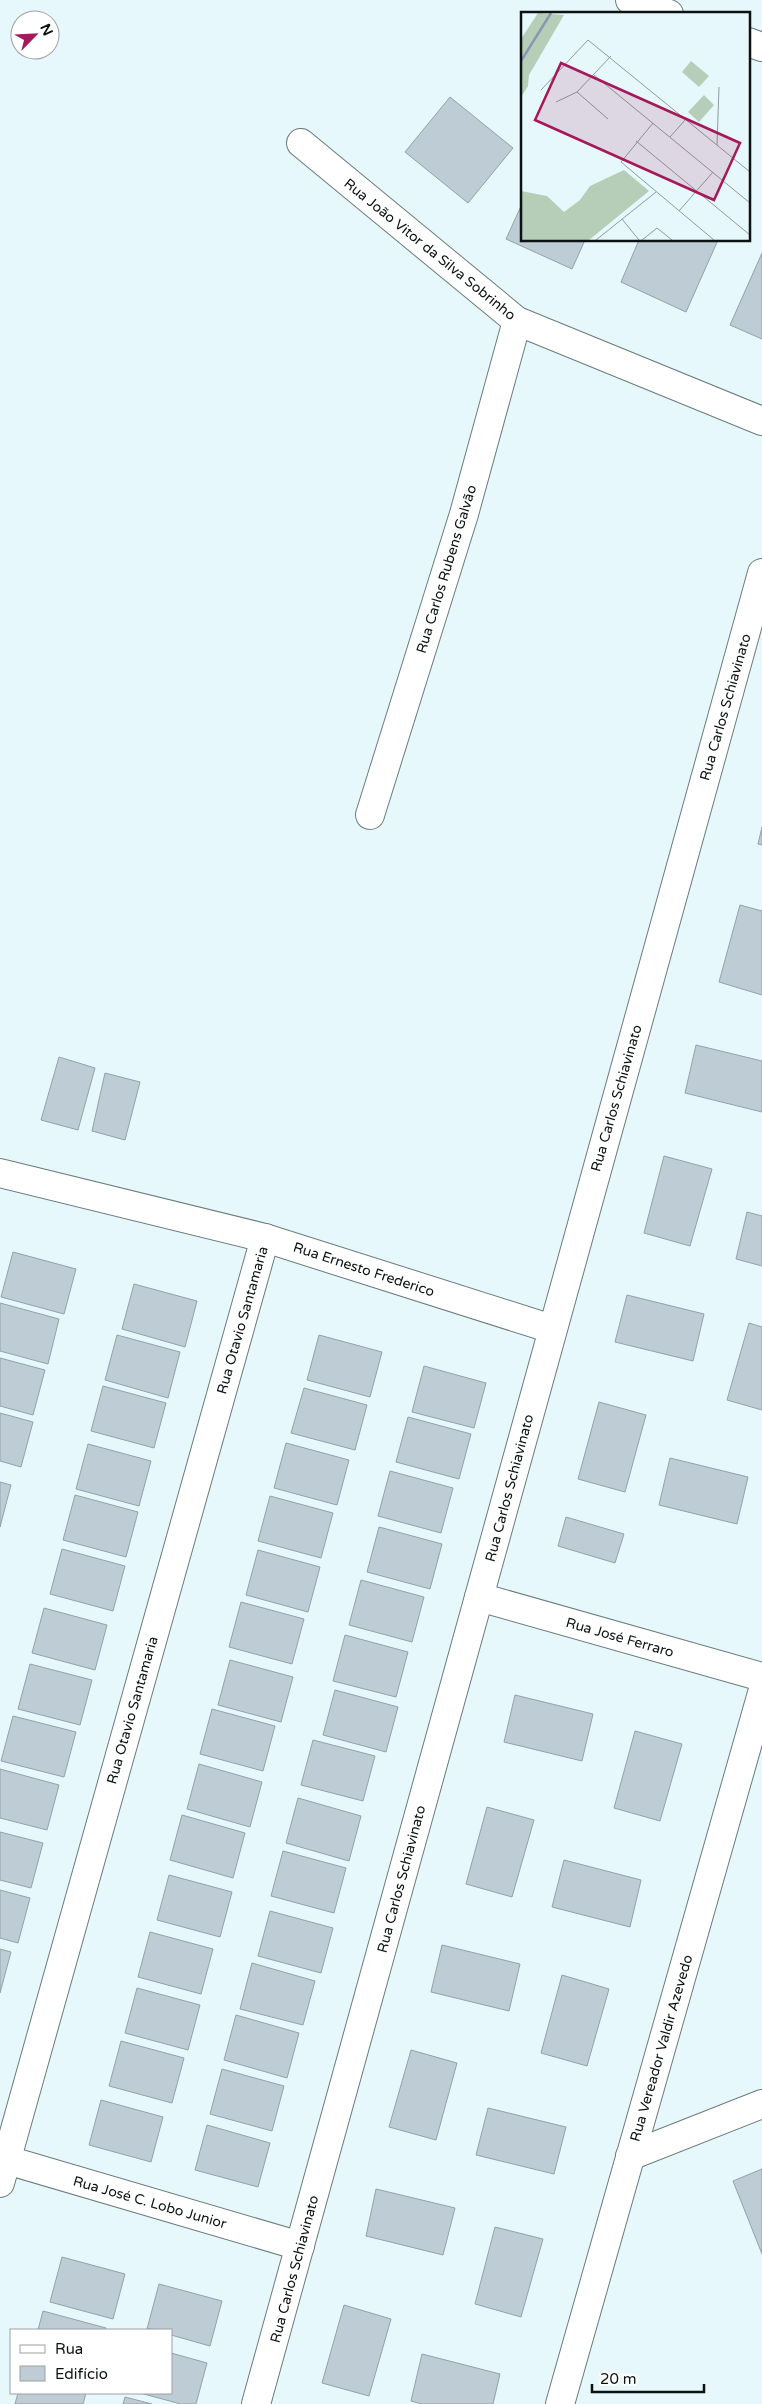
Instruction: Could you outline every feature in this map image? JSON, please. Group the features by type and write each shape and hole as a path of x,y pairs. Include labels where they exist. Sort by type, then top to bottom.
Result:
{"street":[{"path":"630,0 663,12"},
{"path":"750,43 762,47"},
{"name":"Rua João Vitor da Silva Sobrinho","path":"301,143 517,321 762,421"},
{"name":"Rua Carlos Rubens Galvão","path":"370,816 464,514 517,321"},
{"name":"Rua Carlos Schiavinato","path":"256,2404 762,572"},
{"name":"Rua Ernesto Frederico","path":"0,1173 265,1238 552,1329"},
{"name":"Rua Otavio Santamaria","path":"2,2167 265,1238"},
{"name":"Rua José Ferraro","path":"479,1597 762,1677"},
{"name":"Rua Vereador Valdir Azevedo","path":"560,2404 762,1692"},
{"path":"630,2156 762,2104"},
{"name":"Rua José C. Lobo Junior","path":"2,2167 300,2246"}],"building":[{"path":"450,97 513,148 468,203 405,152"},
{"path":"521,206 521,241 585,241 572,269 506,239"},
{"path":"639,241 718,241 686,312 621,282"},
{"path":"762,253 762,339 730,325"},
{"path":"762,827 762,845 758,844"},
{"path":"740,905 762,911 762,995 719,982"},
{"path":"696,1045 762,1061 762,1112 685,1093"},
{"path":"59,1057 95,1068 78,1130 41,1120"},
{"path":"105,1073 140,1082 125,1140 92,1131"},
{"path":"664,1156 712,1169 690,1246 644,1233"},
{"path":"747,1212 762,1216 762,1266 736,1259"},
{"path":"13,1252 76,1269 64,1314 1,1297"},
{"path":"134,1284 197,1301 185,1347 122,1329"},
{"path":"627,1295 704,1314 693,1361 615,1342"},
{"path":"0,1303 59,1319 48,1364 0,1351"},
{"path":"749,1323 762,1327 762,1410 727,1400"},
{"path":"117,1335 180,1352 168,1398 105,1380"},
{"path":"319,1335 382,1352 370,1397 307,1380"},
{"path":"0,1358 45,1370 33,1415 0,1406"},
{"path":"424,1366 486,1383 474,1428 412,1412"},
{"path":"103,1386 166,1403 154,1448 91,1431"},
{"path":"304,1388 367,1405 355,1450 291,1433"},
{"path":"599,1402 646,1415 625,1492 578,1479"},
{"path":"0,1413 33,1422 21,1467 0,1461"},
{"path":"408,1417 471,1434 459,1479 396,1462"},
{"path":"286,1443 349,1460 337,1505 274,1488"},
{"path":"88,1444 151,1461 139,1506 76,1489"},
{"path":"670,1458 748,1477 737,1524 659,1505"},
{"path":"390,1471 453,1488 441,1533 378,1516"},
{"path":"0,1482 11,1485 0,1527"},
{"path":"75,1495 138,1512 126,1557 63,1540"},
{"path":"270,1496 333,1513 321,1558 258,1541"},
{"path":"566,1517 624,1534 615,1563 558,1546"},
{"path":"379,1527 442,1544 430,1589 367,1572"},
{"path":"62,1549 125,1566 113,1611 50,1594"},
{"path":"258,1550 320,1567 308,1612 246,1595"},
{"path":"361,1580 424,1597 412,1642 349,1625"},
{"path":"241,1602 304,1619 292,1664 229,1647"},
{"path":"44,1608 107,1625 95,1670 32,1653"},
{"path":"345,1635 408,1652 396,1697 333,1681"},
{"path":"230,1660 293,1677 281,1722 218,1705"},
{"path":"30,1664 92,1680 80,1725 18,1709"},
{"path":"335,1690 398,1707 386,1752 323,1735"},
{"path":"515,1695 593,1714 582,1761 504,1742"},
{"path":"212,1709 275,1726 263,1771 200,1754"},
{"path":"13,1716 76,1732 64,1777 1,1761"},
{"path":"635,1731 682,1744 660,1821 614,1808"},
{"path":"313,1740 375,1756 363,1801 301,1785"},
{"path":"199,1764 262,1782 250,1827 187,1809"},
{"path":"0,1769 59,1785 47,1830 0,1818"},
{"path":"298,1798 361,1816 349,1861 286,1843"},
{"path":"487,1807 534,1820 512,1897 466,1884"},
{"path":"182,1815 245,1833 233,1878 170,1860"},
{"path":"0,1832 43,1843 31,1888 0,1880"},
{"path":"283,1851 346,1868 334,1913 271,1896"},
{"path":"564,1860 641,1880 630,1927 552,1907"},
{"path":"169,1875 232,1892 220,1937 157,1920"},
{"path":"0,1890 30,1898 18,1943 0,1938"},
{"path":"270,1911 333,1928 321,1973 258,1956"},
{"path":"150,1932 213,1949 201,1994 138,1977"},
{"path":"442,1945 520,1964 509,2011 431,1992"},
{"path":"0,1949 11,1952 0,1993"},
{"path":"252,1963 315,1981 303,2025 240,2009"},
{"path":"562,1975 609,1989 587,2066 541,2053"},
{"path":"137,1988 200,2005 188,2050 125,2033"},
{"path":"236,2015 299,2033 287,2078 224,2060"},
{"path":"121,2041 184,2058 172,2103 109,2086"},
{"path":"411,2050 457,2063 436,2140 389,2127"},
{"path":"222,2069 284,2086 272,2131 210,2114"},
{"path":"101,2100 163,2117 151,2162 89,2145"},
{"path":"488,2108 566,2127 554,2174 476,2155"},
{"path":"207,2125 270,2143 258,2187 195,2170"},
{"path":"762,2169 762,2254 733,2181"},
{"path":"376,2189 455,2208 443,2255 366,2236"},
{"path":"495,2227 543,2239 521,2317 475,2304"},
{"path":"62,2257 125,2274 113,2319 50,2302"},
{"path":"159,2284 222,2301 210,2346 172,2335 172,2329 147,2329"},
{"path":"344,2305 391,2319 369,2396 322,2383"},
{"path":"43,2311 106,2328 106,2329 38,2329"},
{"path":"172,2353 207,2363 196,2404 181,2404 144,2394 172,2394"},
{"path":"422,2354 500,2374 493,2404 422,2404 411,2401"},
{"path":"18,2394 86,2394 83,2404 15,2404"},
{"path":"125,2397 152,2404 123,2404"}]}
